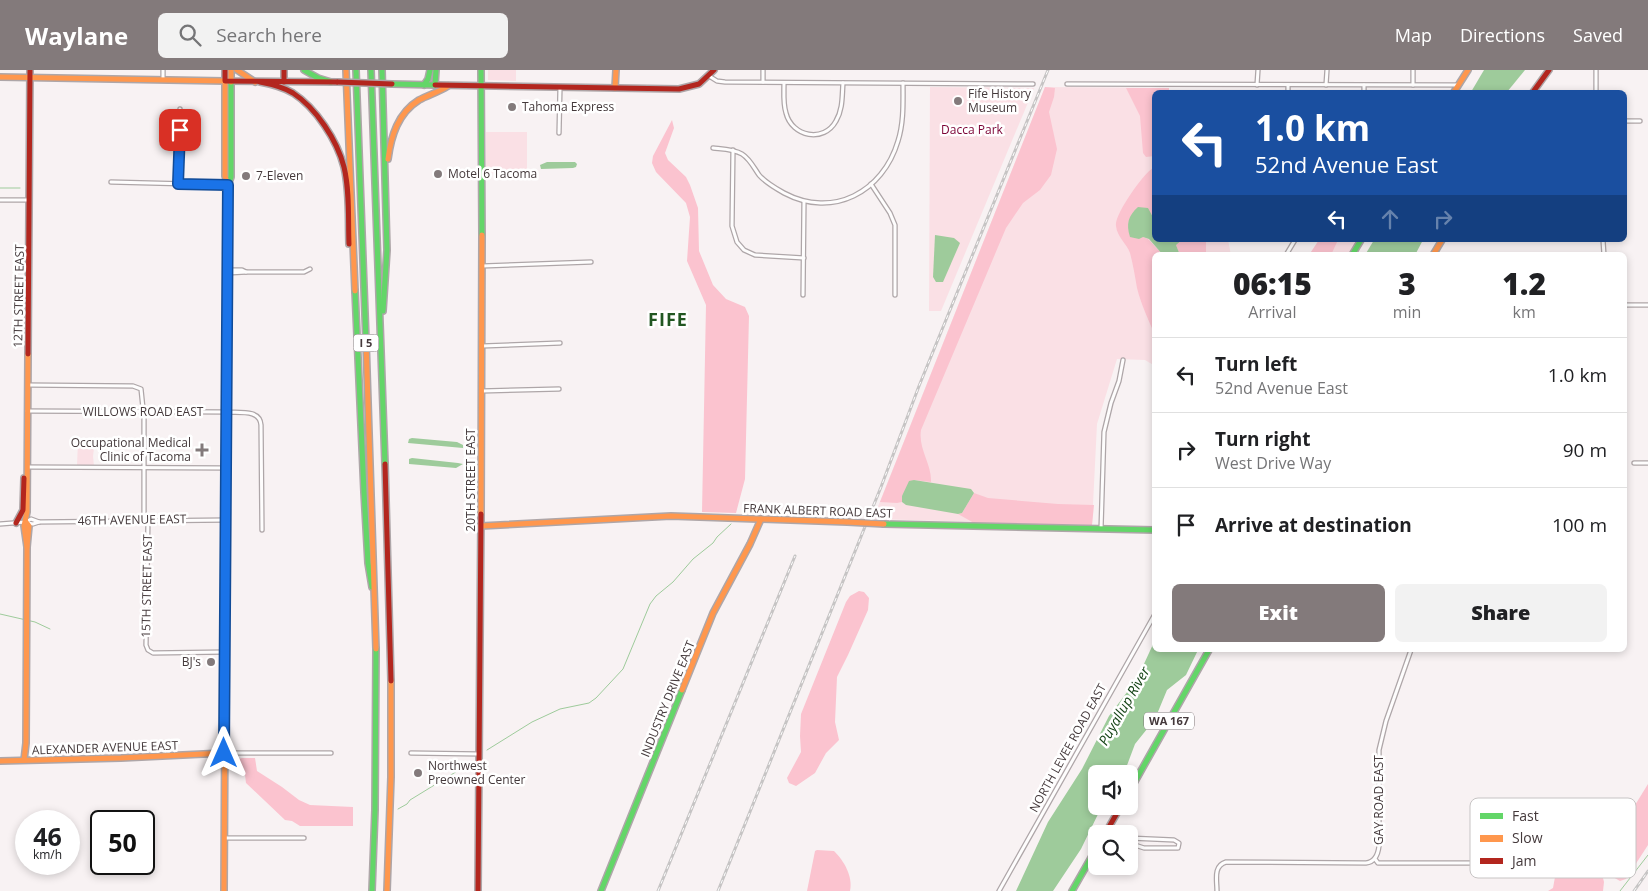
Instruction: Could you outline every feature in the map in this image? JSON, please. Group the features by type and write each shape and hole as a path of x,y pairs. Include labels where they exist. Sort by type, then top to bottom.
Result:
{"main road":[{"name":"12TH STREET EAST","path":"24,760 26,743 27,547 29,526 26,522 26,467 30,70"},
{"path":"224,891 228,271 228,185 225,176 225,70"},
{"path":"228,185 231,177 232,70"},
{"path":"238,70 258,82 288,91 302,101 332,138 340,154 346,181 351,298 358,373"},
{"path":"284,70 284,82"},
{"path":"304,70 318,78 331,82"},
{"path":"346,70 358,373 368,563 376,616"},
{"name":"I 5","path":"356,70 376,616 374,852 370,891"},
{"name":"I 5","path":"371,70 388,525 391,714 387,891"},
{"path":"381,336 388,250 382,70"},
{"path":"424,85 430,70"},
{"path":"435,85 436,70"},
{"name":"20TH STREET EAST","path":"478,891 482,391 481,70"},
{"path":"615,88 616,70"},
{"path":"0,77 679,89 694,87 704,82 714,70"},
{"path":"1455,90 1468,70"},
{"path":"1534,90 1549,70"},
{"path":"385,183 390,140 398,121 411,106 448,86"},
{"path":"16,523 23,510 22,486 26,467"},
{"name":"FRANK ALBERT ROAD EAST","path":"481,526 671,516 884,524 1152,530"},
{"name":"INDUSTRY DRIVE EAST","path":"601,891 712,613 750,544 761,519"},
{"name":"WA 167","path":"1138,776 1208,652"},
{"name":"12TH STREET EAST","path":"26,743 32,760"},
{"name":"ALEXANDER AVENUE EAST","path":"0,760 120,758 224,753"},
{"path":"1072,891 1088,863"}],"street":[{"path":"163,70 163,81"},
{"path":"763,70 763,82"},
{"path":"1257,85 1258,70"},
{"path":"1326,85 1327,70"},
{"path":"1413,70 1413,85"},
{"path":"1596,70 1596,90"},
{"path":"709,76 721,82 1033,84"},
{"path":"784,83 784,107 789,121 801,133 813,135 827,130 836,120 841,107 843,83"},
{"path":"713,148 733,150 745,156 769,184 804,202 819,204 839,202 855,196 871,184 888,163 899,139 903,107 903,83"},
{"path":"1067,84 1459,85"},
{"path":"1288,85 1288,90"},
{"path":"1364,85 1364,90"},
{"path":"559,133 560,88"},
{"path":"178,184 180,109"},
{"path":"1627,121 1640,121"},
{"path":"733,150 732,226 737,242 744,250 755,255 804,258"},
{"path":"111,182 228,185"},
{"path":"871,184 890,213 895,225 895,295"},
{"path":"0,200 30,200"},
{"path":"803,295 804,202"},
{"path":"482,266 591,262"},
{"path":"228,271 304,272 310,269"},
{"path":"1627,305 1648,305"},
{"path":"482,346 560,343"},
{"path":"1101,530 1104,432 1108,413 1119,382 1123,360"},
{"name":"15TH STREET EAST","path":"27,386 138,387 143,391 146,645 148,650 153,653 225,652"},
{"path":"482,391 559,389"},
{"name":"WILLOWS ROAD EAST","path":"27,411 227,412 249,413 258,416 262,428 262,530"},
{"path":"1634,464 1648,463"},
{"path":"26,467 226,468"},
{"name":"46TH AVENUE EAST","path":"0,524 26,522 31,519 39,522 226,520"},
{"name":"NORTH LEVEE ROAD EAST","path":"999,891 1152,619"},
{"name":"GAY ROAD EAST","path":"1217,891 1217,868 1223,863 1366,864 1375,859 1379,846 1378,750 1410,652"},
{"name":"ALEXANDER AVENUE EAST","path":"224,753 331,753"},
{"path":"411,753 479,754"},
{"path":"223,838 304,838"},
{"path":"1138,838 1174,840 1179,843 1178,848 1152,848 1138,845"},
{"path":"1375,859 1378,862 1470,862"}],"green space":[{"path":"488,70 516,70 516,81 488,80"},
{"name":"Dacca Park","path":"930,87 1034,88 941,311 929,311"},
{"path":"1045,87 1169,88 1169,90 1152,90 1152,242 1228,242 1230,252 1152,252 1152,364 1145,360 1117,359 1097,424 1092,525 873,519"},
{"path":"486,132 527,132 527,174 486,173"},
{"path":"1318,242 1357,242 1351,252 1311,252"},
{"path":"78,441 95,441 94,466 77,465"}],"shaded area":[{"path":"1045,87 1055,88 1049,112 1057,149 1051,175 1040,190 1023,203 1006,228 921,430 921,444 931,475 931,482 914,480 902,496 902,502 880,502"},
{"path":"1126,88 1169,88 1169,90 1152,90 1152,156 1146,157 1143,153 1140,116"},
{"path":"672,120 674,128 665,153 668,160 686,177 698,208 699,251 713,285 726,299 745,307 749,316 745,479 736,513 702,512 706,305 687,261 690,217 686,203 656,172 652,163 653,156"},
{"path":"1152,169 1152,220 1143,237 1148,239 1160,252 1152,252 1152,328 1139,294 1130,253 1118,234 1116,226 1120,213 1130,195"},
{"path":"1180,242 1206,242 1206,252 1179,252 1176,245"},
{"path":"1318,242 1337,242 1332,252 1311,252"},
{"path":"974,493 988,498 1094,505 1092,525 974,523 958,514 962,513"},
{"path":"859,591 864,592 869,598 868,610 837,677 835,722 839,740 826,753 815,773 796,786 789,783 787,778 801,752 801,714 846,602 850,596"},
{"path":"255,758 257,771 299,800 310,805 353,807 353,826 300,826 292,821 285,820 246,783 245,775 238,766 239,759"},
{"path":"1648,784 1648,845 1636,864 1636,804"},
{"path":"815,851 834,851 838,855 849,874 850,891 807,891"},
{"path":"1555,878 1603,878 1604,882 1603,891 1548,891 1553,888"},
{"path":"1615,878 1627,878 1626,879 1620,881"}],"water":[{"path":"1484,70 1525,70 1509,90 1472,90"},
{"path":"547,162 575,162 577,164 573,168 541,169 540,165"},
{"path":"1138,207 1148,208 1152,215 1152,242 1180,242 1176,245 1179,252 1160,252 1149,239 1130,237 1128,228 1132,214"},
{"path":"935,235 954,238 960,243 943,282 936,282 933,277"},
{"path":"1373,242 1422,242 1417,252 1367,252"},
{"path":"409,439 457,442 463,445 463,448 408,443"},
{"path":"409,459 463,464 456,468 409,464"},
{"path":"914,480 971,489 974,493 962,513 958,514 906,505 902,502 902,496 909,481"},
{"name":"Puyallup River","path":"1152,646 1152,652 1197,652 1186,675 1167,690 1155,719 1135,744 1127,765 1088,765 1088,815 1098,815 1093,825 1088,825 1088,835 1081,849 1053,891 1016,891 1048,822 1082,769 1109,716 1137,679"}],"waterway":[{"path":"0,188 20,188"},
{"path":"487,750 532,722 560,709 589,703 596,698 623,669 650,604 656,596 673,582 693,559 713,543 731,524"},
{"path":"0,614 35,622 50,629"},
{"path":"398,809 472,762"},
{"path":"1636,870 1648,855"},
{"path":"1620,891 1630,878"}],"railway":[{"path":"718,891 881,487 919,386 1048,70"},
{"path":"658,891 795,556"},
{"path":"1634,891 1648,871"}],"traffic: fast":[{"path":"304,70 318,78 331,82"},
{"path":"356,70 366,341"},
{"path":"371,70 385,464"},
{"path":"382,70 387,250 383,311"},
{"path":"424,85 430,70"},
{"path":"435,85 436,70"},
{"path":"481,70 482,235"},
{"path":"227,329 228,185 231,177 231,82"},
{"path":"392,84 435,85"},
{"path":"1354,252 1360,242"},
{"path":"355,291 368,563 372,587"},
{"path":"884,524 1152,530"},
{"path":"372,891 375,810 376,649"},
{"path":"1138,776 1208,652"},
{"path":"601,891 682,690"},
{"path":"1072,891 1088,863"}],"traffic: slow":[{"path":"231,70 231,82"},
{"path":"237,70 255,82"},
{"path":"346,70 355,291"},
{"path":"615,88 616,70"},
{"path":"1455,90 1468,70"},
{"path":"0,77 225,81 225,176 228,185"},
{"path":"388,159 391,142 397,126 406,111 419,100 448,86"},
{"path":"481,514 482,235"},
{"path":"1435,252 1441,242"},
{"path":"366,341 376,649"},
{"path":"27,547 24,526 27,512 28,354"},
{"path":"481,526 671,516 847,522"},
{"path":"682,690 713,613 750,544 761,519"},
{"path":"24,760 26,743 27,547 29,526 26,522"},
{"path":"847,522 884,524"},
{"path":"224,891 226,543"},
{"path":"387,891 391,777 391,681"},
{"path":"0,761 224,753"}],"traffic: jam":[{"path":"28,354 30,70"},
{"path":"225,70 225,81 338,82"},
{"path":"284,70 284,82"},
{"path":"435,85 679,89 699,84 714,70"},
{"path":"1534,90 1549,70"},
{"path":"260,82 285,89 302,99 331,136 341,157 346,176 349,244"},
{"path":"338,82 392,84"},
{"path":"226,543 227,329"},
{"path":"385,464 391,681"},
{"path":"16,523 23,510 24,478"},
{"path":"478,891 481,514"},
{"path":"1110,825 1116,815"}],"place":[{"name":"Fife History Museum","path":"958,101"},
{"name":"Tahoma Express","path":"512,107"},
{"name":"Motel 6 Tacoma","path":"438,174"},
{"name":"7-Eleven","path":"246,176"},
{"name":"Occupational Medical Clinic of Tacoma","path":"202,450"},
{"name":"BJ's","path":"211,662"},
{"name":"Northwest Preowned Center","path":"418,773"}],"district":[{"name":"FIFE","path":"668,320"}],"route":[{"path":"180,130 178,184 228,185 224,753"}]}
